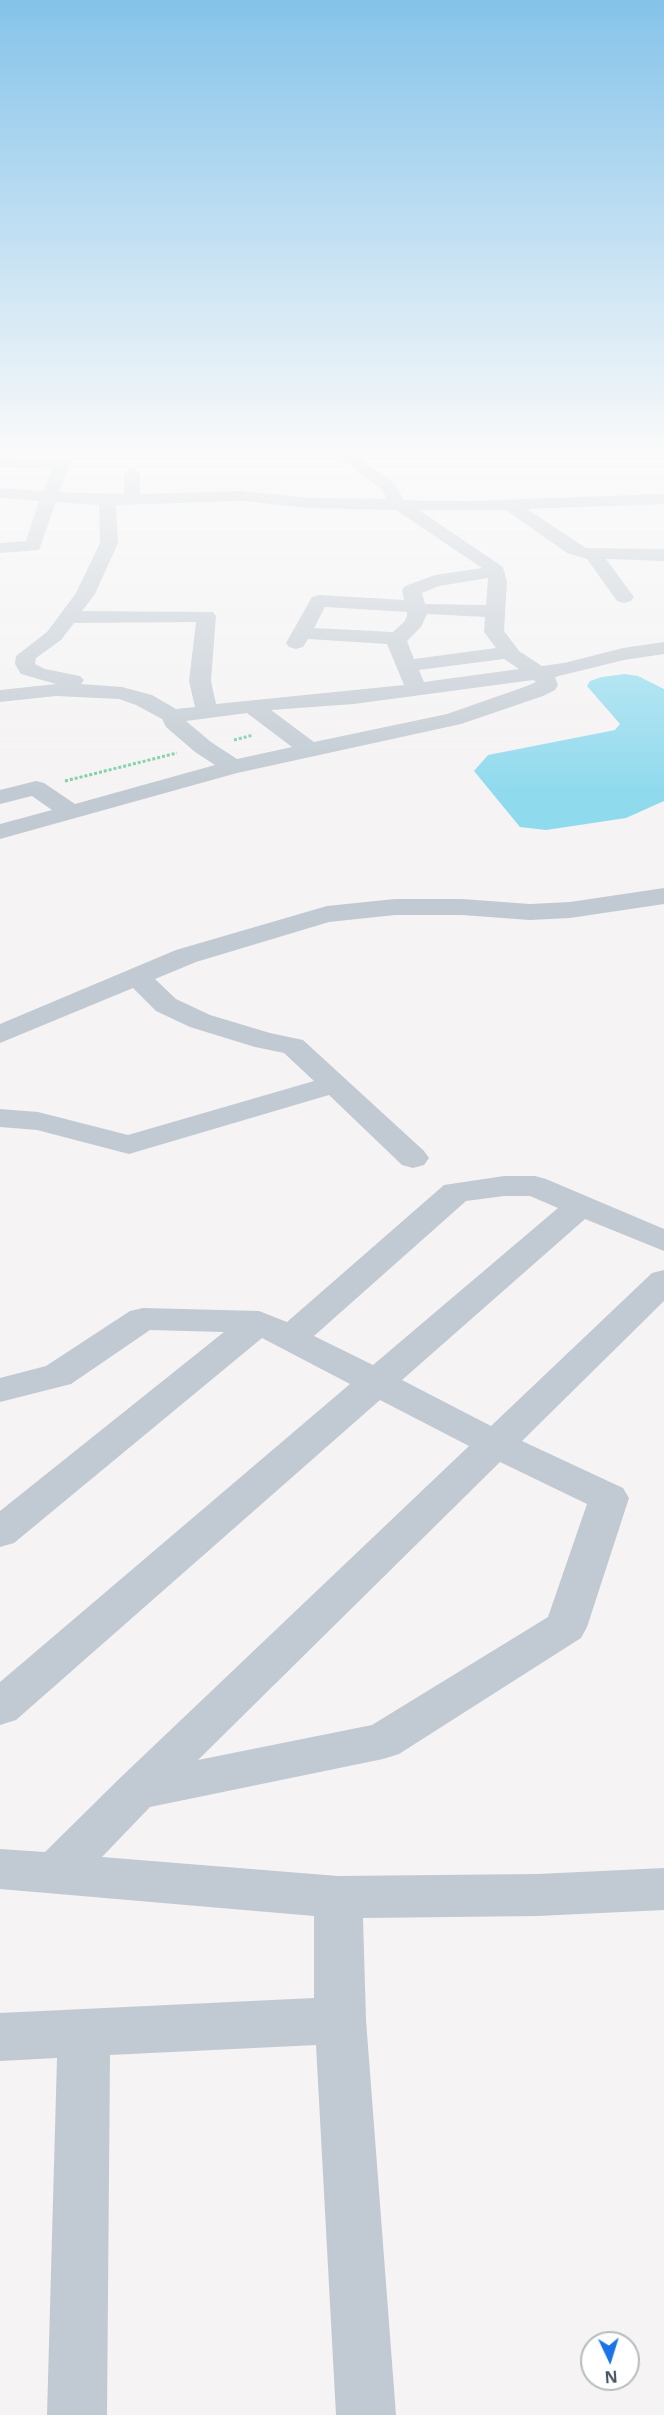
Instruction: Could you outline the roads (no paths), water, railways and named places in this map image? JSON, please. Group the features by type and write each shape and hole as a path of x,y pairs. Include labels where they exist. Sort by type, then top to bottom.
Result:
{"street":[{"path":"49,684 28,670 25,664 26,657 54,636 84,594 97,567"},
{"path":"0,832 233,767 453,719 547,685 547,680 509,652 495,632 497,581 491,567"},
{"path":"602,567 624,597"},
{"path":"425,598 414,623 397,638 345,635 298,638 319,601 357,603 425,598 497,581"},
{"path":"393,583 425,598 496,611"},
{"path":"345,635 357,603"},
{"path":"68,617 206,616 200,681 207,712"},
{"path":"472,631 495,632"},
{"path":"397,638 416,689"},
{"path":"0,696 49,684 122,693 144,700 172,716 251,706 354,698 538,673 565,669 623,654 664,648"},
{"path":"406,666 509,652"},
{"path":"448,685 482,709"},
{"path":"354,698 394,731"},
{"path":"251,706 310,750"},
{"path":"172,716 174,722 181,728 233,767"},
{"path":"0,797 36,788 70,811"},
{"path":"0,1034 186,956 327,914 395,907 462,907 530,912 570,910 664,896"},
{"path":"137,977 166,1005 200,1021 264,1041 293,1047 413,1158"},
{"path":"0,1118 38,1121 129,1145 335,1084"},
{"path":"6,1519 274,1330 456,1192 504,1186 535,1186 664,1241"},
{"path":"0,1708 580,1206"},
{"path":"56,1873 136,1791 664,1281"},
{"path":"0,1390 58,1375 143,1319 274,1330 494,1443 609,1498 566,1627 383,1741 136,1791"},
{"path":"0,1869 338,1897 538,1895 664,1889"},
{"path":"338,1897 340,2020 366,2415"},
{"path":"0,2037 340,2020"},
{"path":"77,2415 84,2032"}],"water":[{"path":"625,674 638,676 664,689 664,801 626,818 546,830 520,827 474,771 488,755 615,730 620,724 587,686 590,681 602,677"}]}
